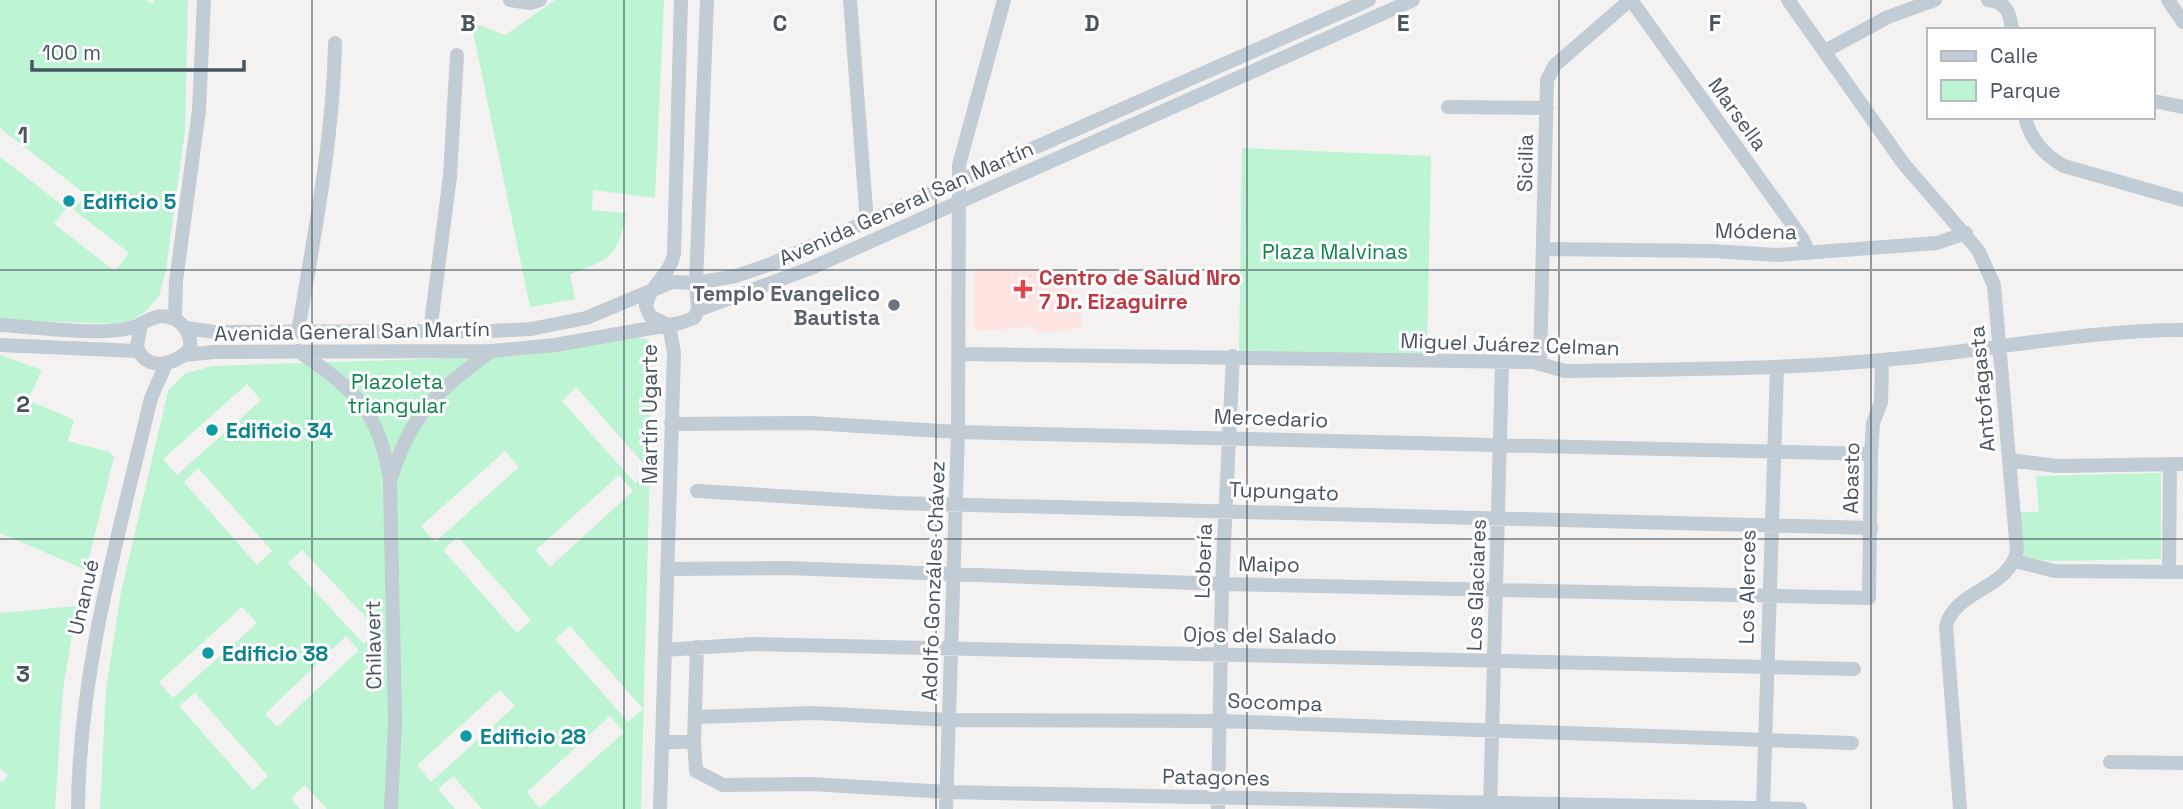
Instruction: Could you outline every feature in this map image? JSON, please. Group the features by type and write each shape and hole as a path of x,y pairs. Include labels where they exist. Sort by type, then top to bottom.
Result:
{"street":[{"path":"0,345 143,356 166,364 184,355 191,343 180,324 176,281 199,110 204,0"},
{"path":"510,0 530,3 540,0"},
{"path":"653,289 670,269 674,254 681,0"},
{"path":"698,310 696,283 707,0"},
{"path":"850,0 867,223"},
{"name":"Adolfo Gonzáles Chávez","path":"946,809 958,432 960,156 1004,0"},
{"name":"Avenida General San Martín","path":"180,324 215,332 531,329 595,315 672,282 696,283 736,276 771,264 1369,0"},
{"name":"Avenida General San Martín","path":"184,355 214,352 491,351 555,345 669,325 694,317 698,310 811,268 1413,0"},
{"name":"Sicilia","path":"1540,363 1547,80 1555,65 1631,0"},
{"name":"Marsella","path":"1631,0 1802,238 1809,253"},
{"name":"Antofagasta","path":"1788,0 1903,163 1966,233 1986,263 1994,285 2017,551 2015,561"},
{"path":"1825,51 1888,17 1935,0"},
{"path":"1988,0 2003,4 2010,12 2012,28"},
{"path":"2168,0 2183,22"},
{"path":"298,332 326,164 334,99 335,43"},
{"path":"429,331 450,176 457,55"},
{"path":"2155,101 2183,107"},
{"path":"1448,107 1547,107"},
{"path":"2026,119 2034,140 2048,156 2064,166 2183,200"},
{"name":"Módena","path":"1544,249 1713,251 1777,255 1937,243 1966,233"},
{"path":"0,325 122,330 155,317 176,281"},
{"name":"Martín Ugarte","path":"653,289 647,299 648,311 656,320 669,325 674,353 660,809"},
{"path":"155,317 180,324"},
{"path":"141,324 136,338 143,356"},
{"name":"Miguel Juárez Celman","path":"959,354 1233,356 1540,363 1565,371 1777,367 2000,348 2124,332 2183,330"},
{"name":"Chilavert","path":"298,351 345,385 368,410 386,452 390,480 395,722 391,809"},
{"name":"Chilavert","path":"390,480 401,449 422,410 452,379 491,351"},
{"name":"Unanué","path":"143,356 151,398"},
{"name":"Lobería","path":"1218,803 1222,584 1233,356"},
{"name":"Abasto","path":"1869,598 1871,454 1873,423 1881,402 1881,360"},
{"name":"Los Glaciares","path":"1490,806 1500,518 1502,362"},
{"name":"Unanué","path":"79,809 81,737 92,658 151,398 166,364"},
{"name":"Los Alerces","path":"1763,808 1769,524 1777,367"},
{"name":"Mercedario","path":"671,424 810,423 958,432 1871,454"},
{"path":"1961,809 1946,626 1955,607 2002,576 2015,561 2054,571 2176,572 2176,464 2057,466 2009,460"},
{"name":"Tupungato","path":"697,491 895,503 955,502 1871,527"},
{"name":"Maipo","path":"668,569 786,568 953,577 1768,598 1869,598"},
{"name":"Ojos del Salado","path":"665,650 752,644 1494,663 1854,669"},
{"path":"662,742 694,742 697,647"},
{"name":"Socompa","path":"696,717 813,713 950,720 1219,721 1852,743"},
{"name":"Patagones","path":"694,742 696,771 723,785 811,784 1218,803 1800,809"},
{"path":"2110,762 2183,762"}],"shaded area":[{"name":"Centro de Salud Nro 7 Dr. Eizaguirre","path":"975,268 1071,269 1071,310 1082,310 1081,327 1054,332 1034,332 1034,327 974,331"}],"green space":[{"path":"0,0 146,0 152,4 155,0 188,0 185,131 166,270 159,296 145,312 125,324 0,320 0,157 66,208 54,224 115,271 129,253 74,210 85,194 0,128"},
{"path":"555,0 664,0 655,198 593,190 592,210 626,213 616,248 604,260 570,274 575,299 530,307 471,22 505,35"},
{"name":"Plaza Malvinas","path":"1242,148 1431,156 1427,355 1239,352"},
{"name":"Plazoleta triangular","path":"638,337 648,340 653,347 641,809 482,809 453,776 438,789 455,809 327,809 305,785 291,798 300,809 100,809 106,690 121,592 168,391 184,374 212,366 517,356","holes":["247,384 261,400 177,475 163,459","576,387 649,470 635,483 562,401","505,451 519,467 435,542 421,526","198,468 272,551 257,565 184,482","619,475 633,491 550,567 536,550","458,537 531,620 517,633 443,550","302,550 378,630 364,644 288,563","242,607 257,623 173,698 159,682","570,626 643,709 628,722 555,639","346,636 359,650 277,727 265,714","500,690 515,706 431,782 417,765","195,693 268,776 253,790 179,706","610,716 624,732 540,808 527,792"]},
{"path":"0,355 42,370 28,400 74,420 68,441 109,452 114,457 86,570 0,533"},
{"path":"2161,473 2161,559 2050,561 2024,557 2020,512 2039,512 2036,476"},
{"path":"77,606 63,689 55,809 0,809 0,781 3,782 8,774 0,769 0,613"}],"place":[{"name":"Edificio 5","path":"69,201"},
{"name":"Centro de Salud Nro 7 Dr. Eizaguirre","path":"1023,289"},
{"name":"Templo Evangelico Bautista","path":"894,305"},
{"name":"Edificio 34","path":"212,430"},
{"name":"Edificio 38","path":"208,653"},
{"name":"Edificio 28","path":"466,736"}]}
